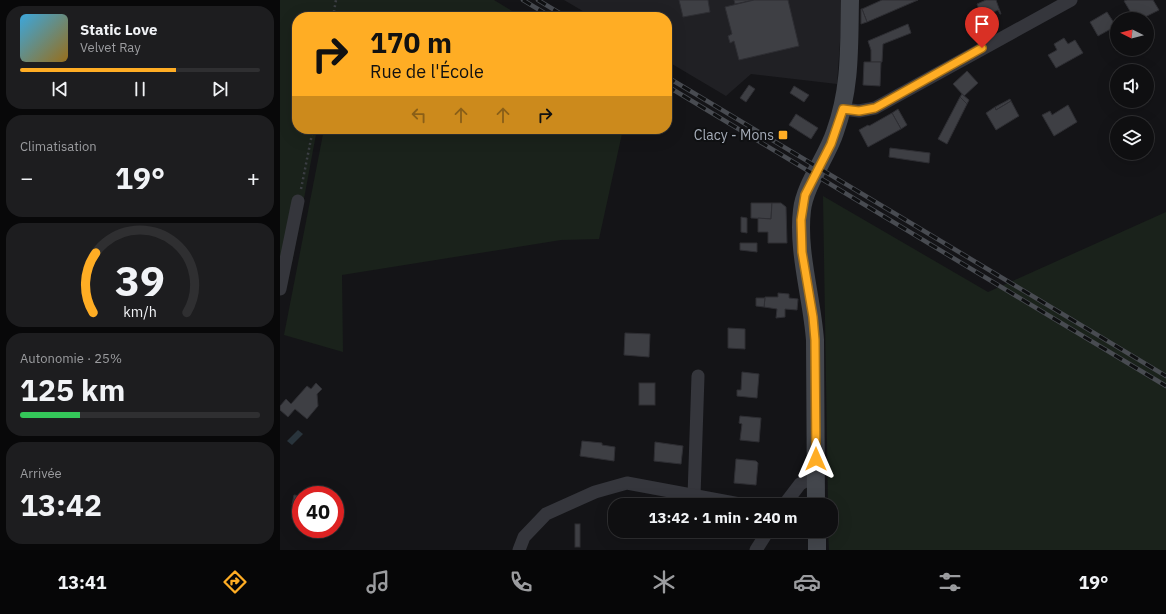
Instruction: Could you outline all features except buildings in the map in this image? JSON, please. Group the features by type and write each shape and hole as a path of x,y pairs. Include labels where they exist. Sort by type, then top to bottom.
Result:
{"street":[{"path":"816,498 815,340 813,317 802,252 801,220 805,195 831,144 843,109 848,78 850,0"},
{"path":"843,109 859,111 875,108 1071,0"},
{"path":"280,289 298,201"},
{"path":"694,496 698,376"},
{"path":"789,498 800,484 816,474"},
{"path":"519,550 524,537 546,514 596,492 627,483 705,498"},
{"path":"756,550 764,538"},
{"path":"817,538 817,550"}],"path":[{"path":"334,12 336,0"},
{"path":"298,201 307,165 312,134"}],"shaded area":[{"path":"280,0 494,0 514,12 292,12 292,134 316,134 292,263 280,288"},
{"path":"564,0 843,0 837,84 751,74 726,96 672,64 672,12 584,12"},
{"path":"323,134 622,134 599,239 561,240 342,275 343,352 284,335"},
{"path":"823,196 988,292 1166,212 1166,550 829,550 828,538 838,538 838,498 828,498"},
{"path":"298,430 303,434 292,445 287,441"}],"railway":[{"path":"523,0 543,12"},
{"path":"538,0 558,12"},
{"path":"672,80 1166,376"},
{"path":"672,89 1166,386"}],"place":[{"name":"Clacy - Mons","path":"783,135"}],"route":[{"path":"816,459 815,340 813,317 801,241 801,220 805,195 831,144 843,109 859,111 868,110 885,104 982,48"}]}
